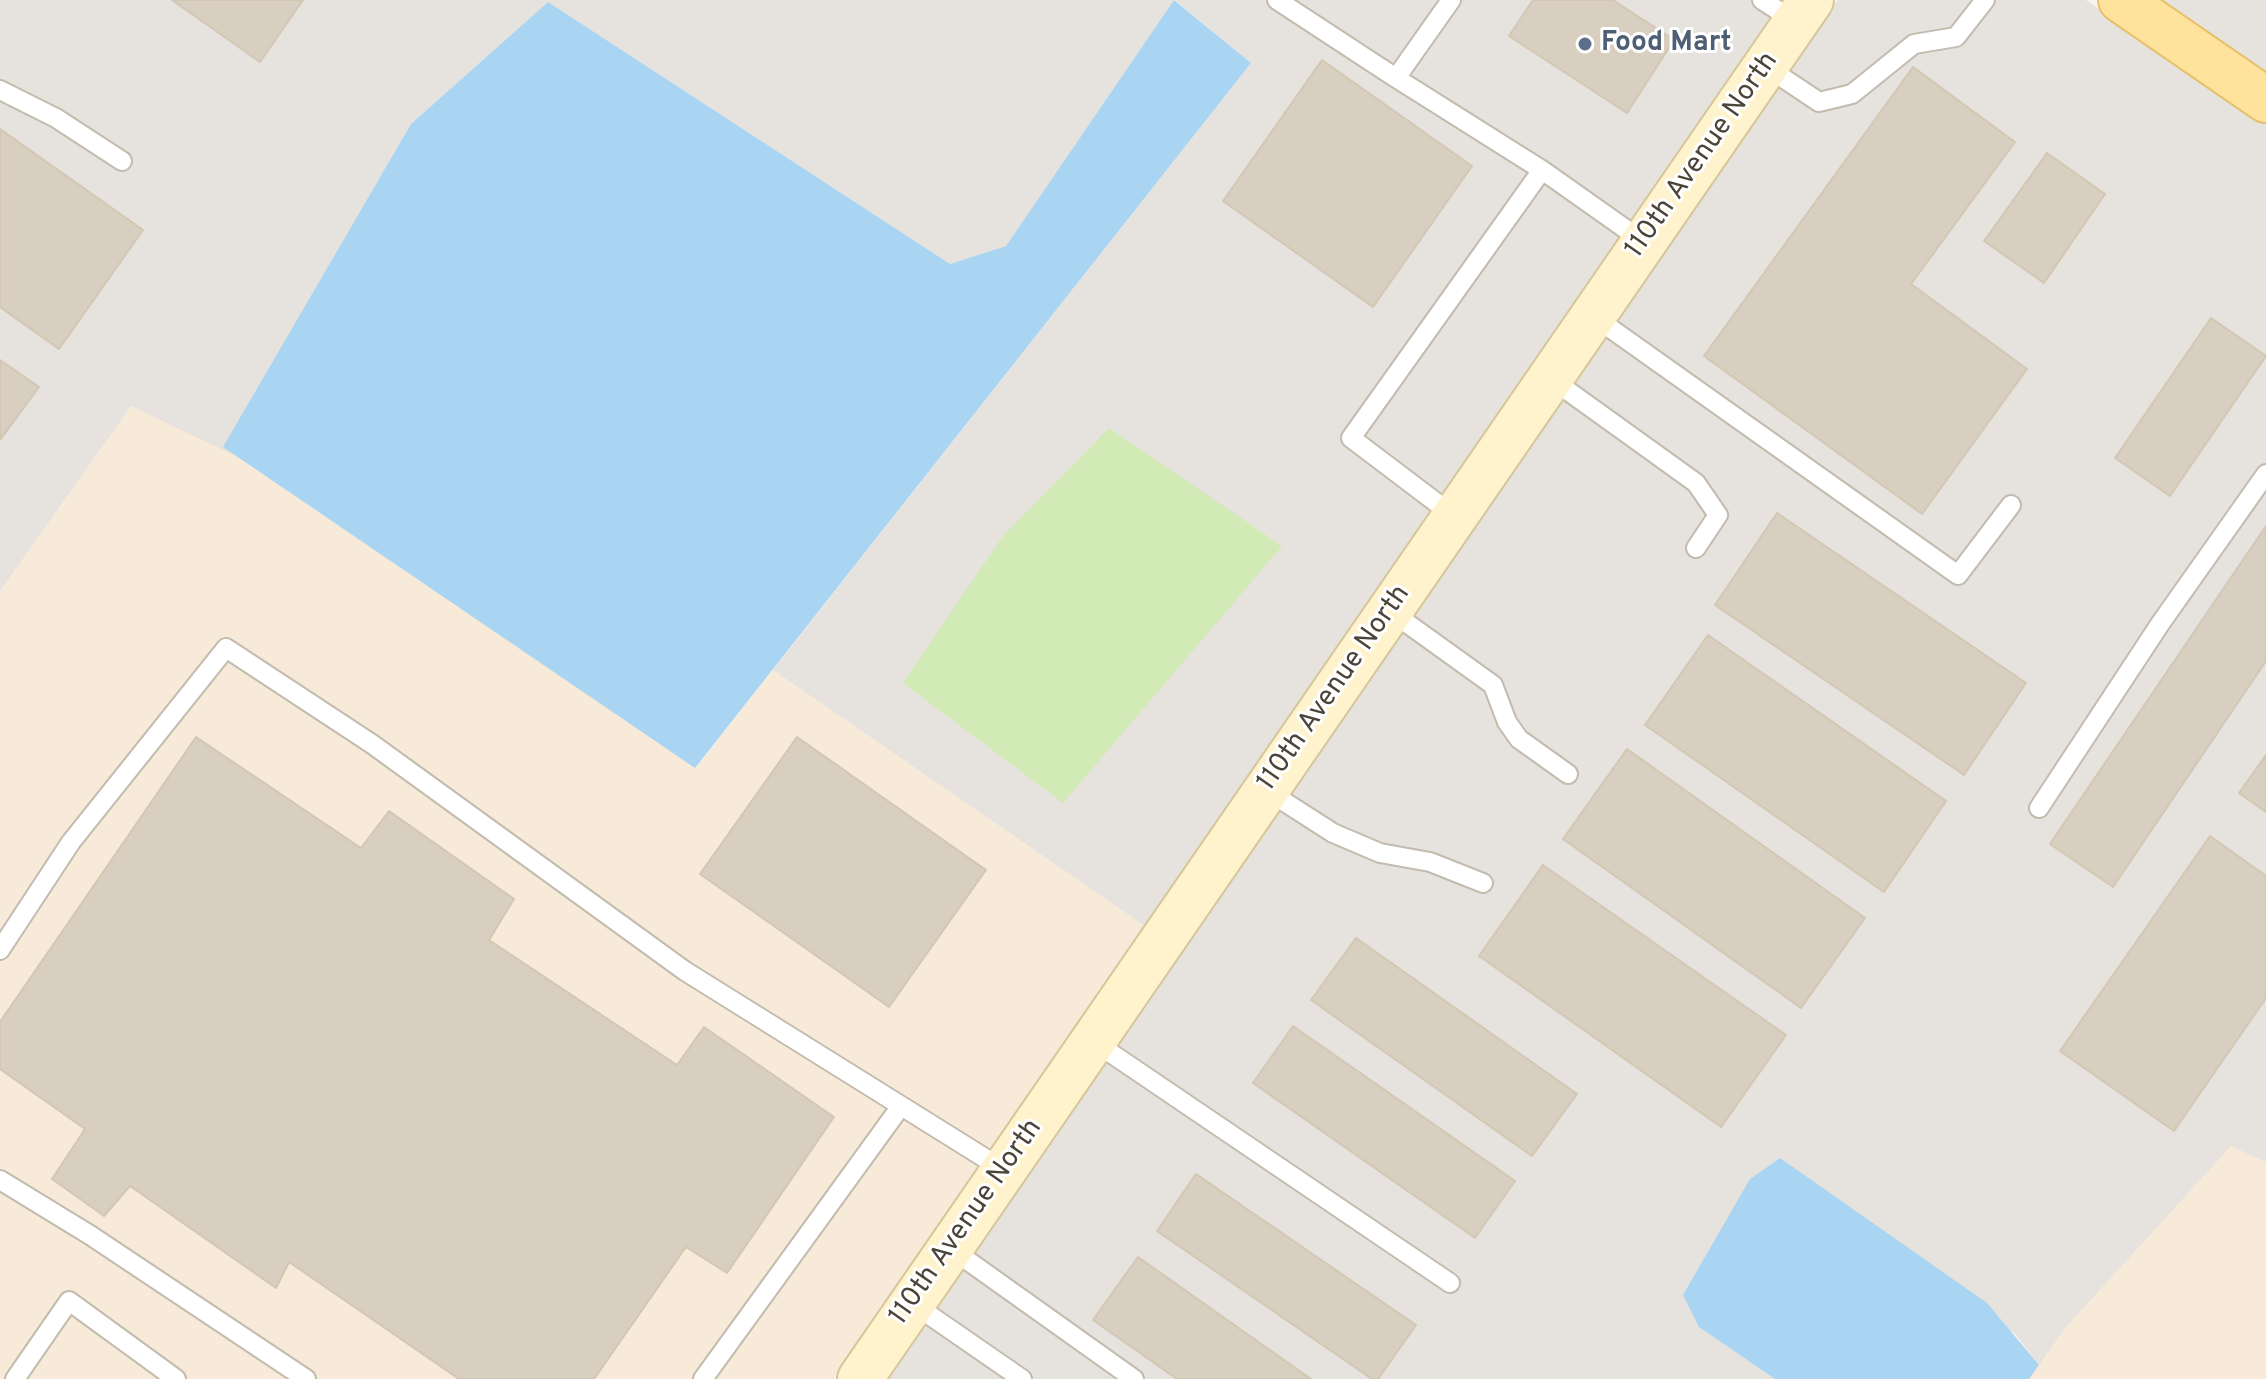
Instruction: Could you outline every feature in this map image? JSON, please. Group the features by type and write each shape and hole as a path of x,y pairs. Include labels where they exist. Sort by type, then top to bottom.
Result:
{"main road":[{"path":"2121,0 2266,100"}],"street":[{"name":"110th Avenue North","path":"860,1379 1765,66 1789,7"}],"lane":[{"path":"1396,78 1451,0"},
{"path":"1765,66 1819,102 1852,94 1914,44 1956,37 1985,0"},
{"path":"1288,3 1396,78 1542,170 1644,242"},
{"path":"0,90 56,118 122,161"},
{"path":"1454,516 1351,438 1542,170"},
{"path":"1593,316 1958,575 2011,505"},
{"path":"1550,378 1696,483 1718,515 1696,548"},
{"path":"2039,808 2160,624 2266,474"},
{"path":"1390,611 1493,685 1507,722 1519,739 1568,774"},
{"path":"0,950 71,842 226,648 372,744 685,971 1004,1170"},
{"path":"1266,790 1333,833 1380,853 1430,862 1483,883"},
{"path":"1093,1041 1450,1283"},
{"path":"703,1379 901,1106"},
{"path":"0,1180 90,1235 306,1379"},
{"path":"950,1248 1134,1379"},
{"path":"15,1379 69,1301 176,1379"},
{"path":"912,1303 1022,1379"}],"shaded area":[{"path":"0,0 1174,0 1006,246 950,264 548,2 411,124 224,447 239,458 131,406 0,591"},
{"path":"1175,0 1784,0 1145,926 773,670 1251,63"},
{"path":"1838,0 2086,0 2266,124 2266,1162 2231,1146 2066,1327 2039,1365 2016,1335 1780,1158 1750,1179 1699,1327 1775,1379 887,1379"},
{"path":"2156,0 2266,0 2266,76"},
{"path":"131,406 239,458 696,768 773,670 1145,926 833,1379 0,1379 0,591"},
{"path":"2231,1145 2266,1162 2266,1379 2029,1379 2066,1327"}],"green space":[{"path":"1109,428 1282,546 1063,803 903,683 1003,536"}],"water":[{"path":"1174,0 1251,63 695,768 223,447 411,124 548,2 950,264 1006,246"},
{"path":"1780,1158 1987,1303 2039,1365 2029,1379 1775,1379 1699,1327 1683,1295 1750,1179"}],"building":[{"path":"172,0 303,0 260,62"},
{"path":"1533,0 1613,0 1674,40 1627,113 1509,36"},
{"path":"1322,60 1472,166 1373,307 1223,201"},
{"path":"1913,67 2015,142 1911,284 2027,369 1922,514 1704,356"},
{"path":"0,129 143,230 59,349 0,307"},
{"path":"2047,153 2105,194 2044,283 1984,241"},
{"path":"2211,318 2266,356 2170,496 2115,458"},
{"path":"0,360 39,387 0,440"},
{"path":"1777,513 2026,683 1964,775 1715,605"},
{"path":"2266,526 2266,661 2113,887 2050,844"},
{"path":"1708,635 1946,801 1884,892 1645,725"},
{"path":"196,737 361,848 389,811 514,899 489,940 677,1065 704,1027 834,1117 727,1273 686,1247 594,1379 459,1379 289,1262 276,1288 130,1186 104,1216 52,1179 85,1129 0,1069 0,1022"},
{"path":"797,737 986,870 889,1007 700,874"},
{"path":"1627,749 1865,918 1801,1008 1563,839"},
{"path":"2266,755 2266,812 2239,793"},
{"path":"2210,836 2266,876 2266,998 2174,1131 2060,1051"},
{"path":"1543,865 1786,1035 1721,1127 1479,956"},
{"path":"1356,938 1577,1094 1532,1156 1311,1000"},
{"path":"1293,1026 1515,1181 1475,1238 1253,1083"},
{"path":"1196,1174 1416,1325 1378,1379 1372,1379 1157,1231"},
{"path":"1138,1257 1311,1379 1177,1379 1093,1320"}],"place":[{"name":"Food Mart","path":"1585,44"}]}
